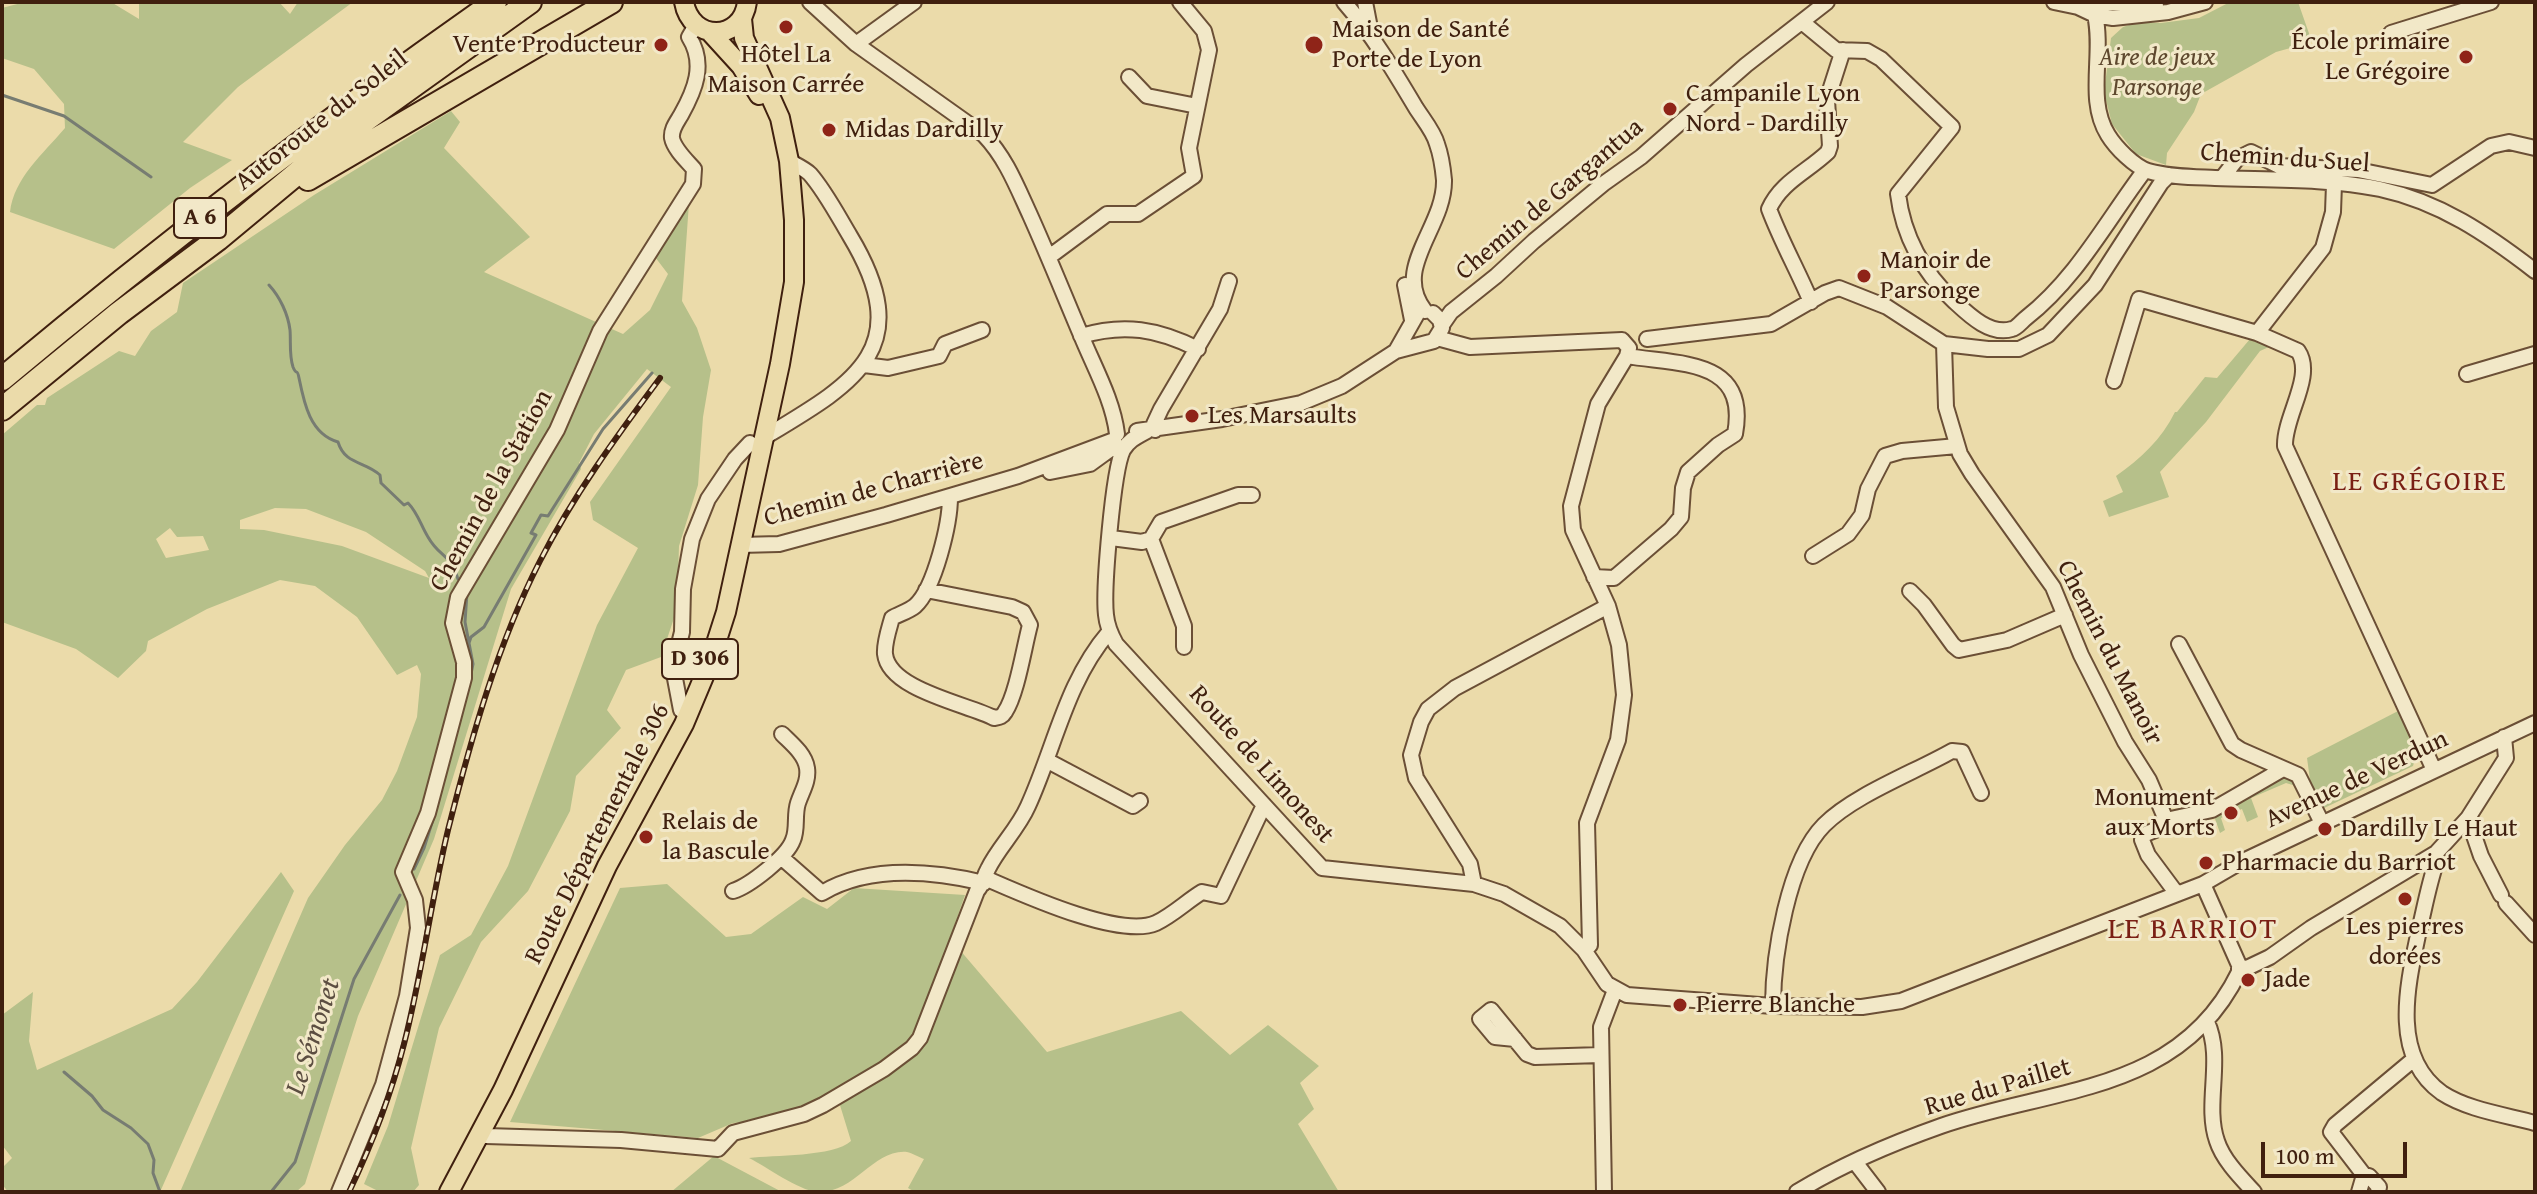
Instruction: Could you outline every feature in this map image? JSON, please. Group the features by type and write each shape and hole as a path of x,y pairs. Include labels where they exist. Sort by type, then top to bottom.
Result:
{"highway":[{"path":"405,65 474,2"},
{"name":"Autoroute du Soleil","path":"2,379 206,214 405,65 495,2"},
{"name":"Autoroute du Soleil","path":"2,409 119,313 218,239 336,141 530,2"},
{"path":"218,239 321,170 611,2"}],"main road":[{"name":"Route Départementale 306","path":"449,1192 503,1090 607,866 684,724 718,637 740,545 781,283 782,197 774,145 760,97 741,66 686,12 684,2"},
{"name":"Route Départementale 306","path":"438,1192 479,1117 599,863 681,710 695,676 783,350 794,282 794,220 789,161 780,118 744,38 744,10"},
{"path":"703,28 728,30 744,10"}],"street":[{"path":"480,1133 486,1136 621,1140 718,1149 733,1133 804,1114 823,1105 884,1069 912,1048 920,1038 977,891 985,881 987,869 1026,811 1048,761 1068,698 1109,632 1106,581 1120,440 1049,257 1004,161 990,141 856,44 810,2"},
{"path":"856,44 914,2"},
{"path":"1049,257 1107,214 1138,214 1194,176 1189,148 1209,50 1204,31 1180,2"},
{"path":"1344,2 1379,47 1437,142 1444,181 1440,213 1416,265 1412,287 1416,299 1434,326"},
{"path":"1365,2 1366,16 1379,47"},
{"name":"Chemin de Gargantua","path":"1434,326 1592,193 1641,157 1746,65 1827,2"},
{"path":"2054,2 2078,7 2168,12 2205,2"},
{"path":"2108,8 2180,2"},
{"path":"2391,33 2491,2"},
{"path":"1802,22 1836,50 1867,51 1881,59 1952,127 1898,194 1900,209 1913,250 1942,290 1990,329 2012,329 2041,307 2079,266 2145,170 2108,135 2099,114 2096,86 2108,8"},
{"name":"Chemin de la Station","path":"339,1192 369,1124 390,1065 416,948 416,909 404,879 404,868 428,813 464,678 464,662 453,623 458,597 557,430 600,331 693,184 694,169 672,138 673,129 697,82 696,51 689,37 703,28"},
{"path":"1811,302 1778,235 1769,209 1786,184 1828,152 1827,100 1843,50"},
{"path":"1129,77 1147,96 1197,106"},
{"path":"2222,178 2237,159 2251,152 2279,166 2358,170 2432,185 2491,146 2509,142 2535,148"},
{"name":"Route Départementale 306","path":"681,710 673,668 682,632 683,589 692,539 708,499 735,459 757,440 839,391 864,365 873,345 878,315 876,290 869,270 809,172 789,161"},
{"name":"Chemin du Suel","path":"2145,170 2169,175 2378,189 2429,204 2471,225 2530,267"},
{"path":"1647,339 1771,324 1839,288 1887,307 1944,344 2019,349 2048,335 2095,285 2169,175"},
{"path":"2257,333 2323,248 2333,212 2334,184"},
{"path":"1426,241 1414,255 1406,272 1405,286 1416,340 1434,326"},
{"path":"2530,267 2535,251"},
{"path":"1151,431 1220,309 1229,281"},
{"path":"2114,381 2139,299 2257,333 2295,348 2305,368 2286,428 2285,446 2434,770"},
{"path":"1411,324 1417,314 1459,343 1470,347 1615,340 1626,349 1703,369 1723,380 1736,396 1738,416 1735,434 1688,472 1683,488 1681,517 1614,578 1594,577"},
{"name":"Chemin de Charrière","path":"1396,351 1411,324"},
{"name":"Chemin de Charrière","path":"740,545 779,544 950,497 1151,431 1310,400 1342,386 1434,326"},
{"path":"1081,336 1120,328 1143,329 1172,336 1198,349"},
{"path":"864,365 888,368 939,356 945,344 982,330"},
{"name":"Chemin du Manoir","path":"1944,344 1946,407 1957,446 1972,474 2048,579 2081,655 2125,742 2149,780 2164,816"},
{"path":"1584,950 1590,945 1587,823 1618,740 1624,709 1619,645 1608,606 1573,530 1571,506 1598,404 1626,349"},
{"path":"2467,374 2535,354"},
{"name":"Chemin de Charrière","path":"1018,476 1090,464 1120,440"},
{"path":"1813,556 1848,534 1862,515 1868,489 1885,456 1902,451 1957,446"},
{"path":"1111,538 1142,542 1151,539 1161,522 1238,495 1252,495"},
{"path":"926,590 1012,607 1028,617 1030,625 1016,682 1006,712 1001,716 994,718 916,688 887,662 885,653 892,618 915,605 926,590 950,515 950,497"},
{"path":"1151,539 1184,626 1184,647"},
{"path":"1910,591 1959,650 2007,640 2065,615"},
{"path":"1474,884 1470,864 1416,778 1411,755 1421,722 1428,709 1455,688 1608,606"},
{"name":"Route de Limonest","path":"1109,632 1116,644 1322,868 1474,884 1504,894 1560,926 1584,950 1595,969 1615,990"},
{"path":"2179,644 2232,744 2298,775 2322,823"},
{"name":"Avenue de Verdun","path":"1615,990 1637,997 1773,1006 1862,1007 1901,1001 2203,884 2239,863 2535,723"},
{"path":"733,891 745,887 781,857 793,840 796,806 808,779 807,765 782,734"},
{"path":"2203,884 2240,969 2270,957 2311,928 2436,853 2468,818 2506,758 2504,737"},
{"path":"1773,1006 1778,944 1789,901 1809,842 1825,823 1849,805 1952,751 1962,752 1981,793"},
{"path":"1048,761 1133,806 1140,801"},
{"path":"2177,894 2148,855 2143,835 2158,829 2164,816 2212,810 2283,769"},
{"path":"781,857 822,893 855,878 882,874 938,875 985,881 1084,916 1135,927 1155,923 1202,892 1221,896 1264,805"},
{"path":"2468,818 2481,856 2504,899 2535,935"},
{"path":"2436,853 2415,946 2407,1002 2408,1035 2414,1059 2431,1084 2453,1099 2535,1123"},
{"name":"Rue du Paillet","path":"1797,1192 1855,1162 1942,1126 2100,1084 2174,1051 2207,1022 2232,987 2240,969"},
{"path":"1604,1192 1603,1018 1615,990"},
{"path":"2207,1022 2214,1060 2215,1138 2226,1158 2254,1192"},
{"path":"1515,1039 1527,1054 1535,1057 1601,1055"},
{"path":"2378,1192 2379,1187 2364,1175 2331,1132 2335,1125 2414,1059"},
{"path":"1855,1162 1878,1192"},
{"path":"2359,1192 2364,1175"}],"green space":[{"path":"25,2 111,2 139,19 139,2 279,2 290,14 298,2 353,2 238,87 183,142 232,160 190,188 114,249 10,212 23,177 65,128 64,104 34,69 2,58 2,8"},
{"name":"Aire de jeux Parsonge","path":"2230,2 2298,2 2312,42 2276,52 2201,94 2194,112 2167,153 2166,165 2136,154 2112,124 2104,92 2111,38 2123,27 2138,22 2161,23 2199,18"},
{"path":"451,111 460,122 444,148 530,237 484,272 623,334 650,310 668,274 655,257 689,203 682,301 697,328 711,370 703,417 698,485 679,546 677,609 661,657 626,670 607,710 621,728 576,776 570,811 528,891 481,942 439,1028 411,1148 419,1185 413,1192 380,1192 364,1184 388,1126 440,955 471,935 508,866 597,625 638,548 593,520 590,502 671,387 647,369 594,434 579,463 581,469 511,589 434,839 358,1016 305,1184 296,1192 180,1192 308,898 345,845 382,800 397,771 417,717 421,674 417,665 397,675 357,617 315,586 280,580 207,609 148,641 146,651 118,678 76,649 2,622 2,435 37,405 45,405 47,398 119,351 135,356 151,331 177,312 183,283 314,195","holes":["275,508 306,509 366,532 425,571 429,578 342,546 264,530 240,529 240,520","170,528 177,537 203,536 209,550 166,558 156,539"]},
{"path":"2250,339 2271,346 2260,351 2206,422 2160,472 2169,497 2109,517 2103,501 2123,492 2116,476 2157,440 2175,412 2205,377 2217,378"},
{"path":"2400,710 2418,750 2413,766 2322,809 2311,787 2307,758"},
{"path":"2284,776 2292,777 2304,797 2301,798 2296,786 2286,783 2251,798 2258,817 2247,822 2242,809 2221,818 2225,830 2220,833 2213,813"},
{"path":"281,872 294,891 160,1192 8,1192 2,1184 2,1168 12,1158 2,1145 2,1015 33,992 29,1041 37,1070 172,1009 197,982"},
{"path":"667,884 726,937 751,934 803,897 827,909 854,888 965,895 921,1022 909,1043 809,1108 770,1119 733,1123 698,1138 510,1122 620,888"},
{"path":"959,949 1047,1052 1181,1011 1230,1055 1268,1025 1319,1066 1300,1083 1314,1109 1298,1124 1339,1192 915,1192 908,1188 924,1159 907,1152 884,1157 842,1186 817,1192 792,1183 749,1158 818,1153 851,1141 839,1102 903,1063 927,1039"},
{"path":"714,1156 782,1192 671,1192"}],"waterway":[{"name":"Le Sémonet","path":"2,95 64,116 151,177"},
{"name":"Le Sémonet","path":"269,285 280,300 287,318 294,370 298,373 306,407 315,425 328,438 338,442 350,459 380,475 381,483 404,505 408,503 432,544 451,564 458,579"},
{"path":"469,643 471,637 484,627 536,535 531,533 541,515 548,516 603,429 652,373"},
{"name":"Le Sémonet","path":"467,593 465,622 473,664 471,674"},
{"name":"Le Sémonet","path":"414,869 435,813"},
{"name":"Le Sémonet","path":"271,1192 295,1162 354,979 400,895"},
{"path":"64,1072 103,1110 131,1128 148,1144 160,1192"}],"railway":[{"path":"349,1192 380,1119 399,1063 448,830 498,659 525,593 566,513 660,378"}],"place":[{"name":"Hôtel La Maison Carrée","path":"786,27"},
{"name":"Vente Producteur","path":"661,45"},
{"name":"Maison de Santé Porte de Lyon","path":"1314,45"},
{"name":"École primaire Le Grégoire","path":"2466,57"},
{"name":"Campanile Lyon Nord - Dardilly","path":"1670,109"},
{"name":"Midas Dardilly","path":"829,130"},
{"name":"Manoir de Parsonge","path":"1864,276"},
{"name":"Les Marsaults","path":"1192,416"},
{"name":"Monument aux Morts","path":"2231,813"},
{"name":"Dardilly Le Haut","path":"2325,829"},
{"name":"Relais de la Bascule","path":"646,837"},
{"name":"Pharmacie du Barriot","path":"2206,863"},
{"name":"Les pierres dorées","path":"2405,899"},
{"name":"Jade","path":"2248,980"},
{"name":"Pierre Blanche","path":"1680,1005"}],"district":[{"name":"LE GRÉGOIRE","path":"2420,483"},
{"name":"LE BARRIOT","path":"2193,930"}]}
